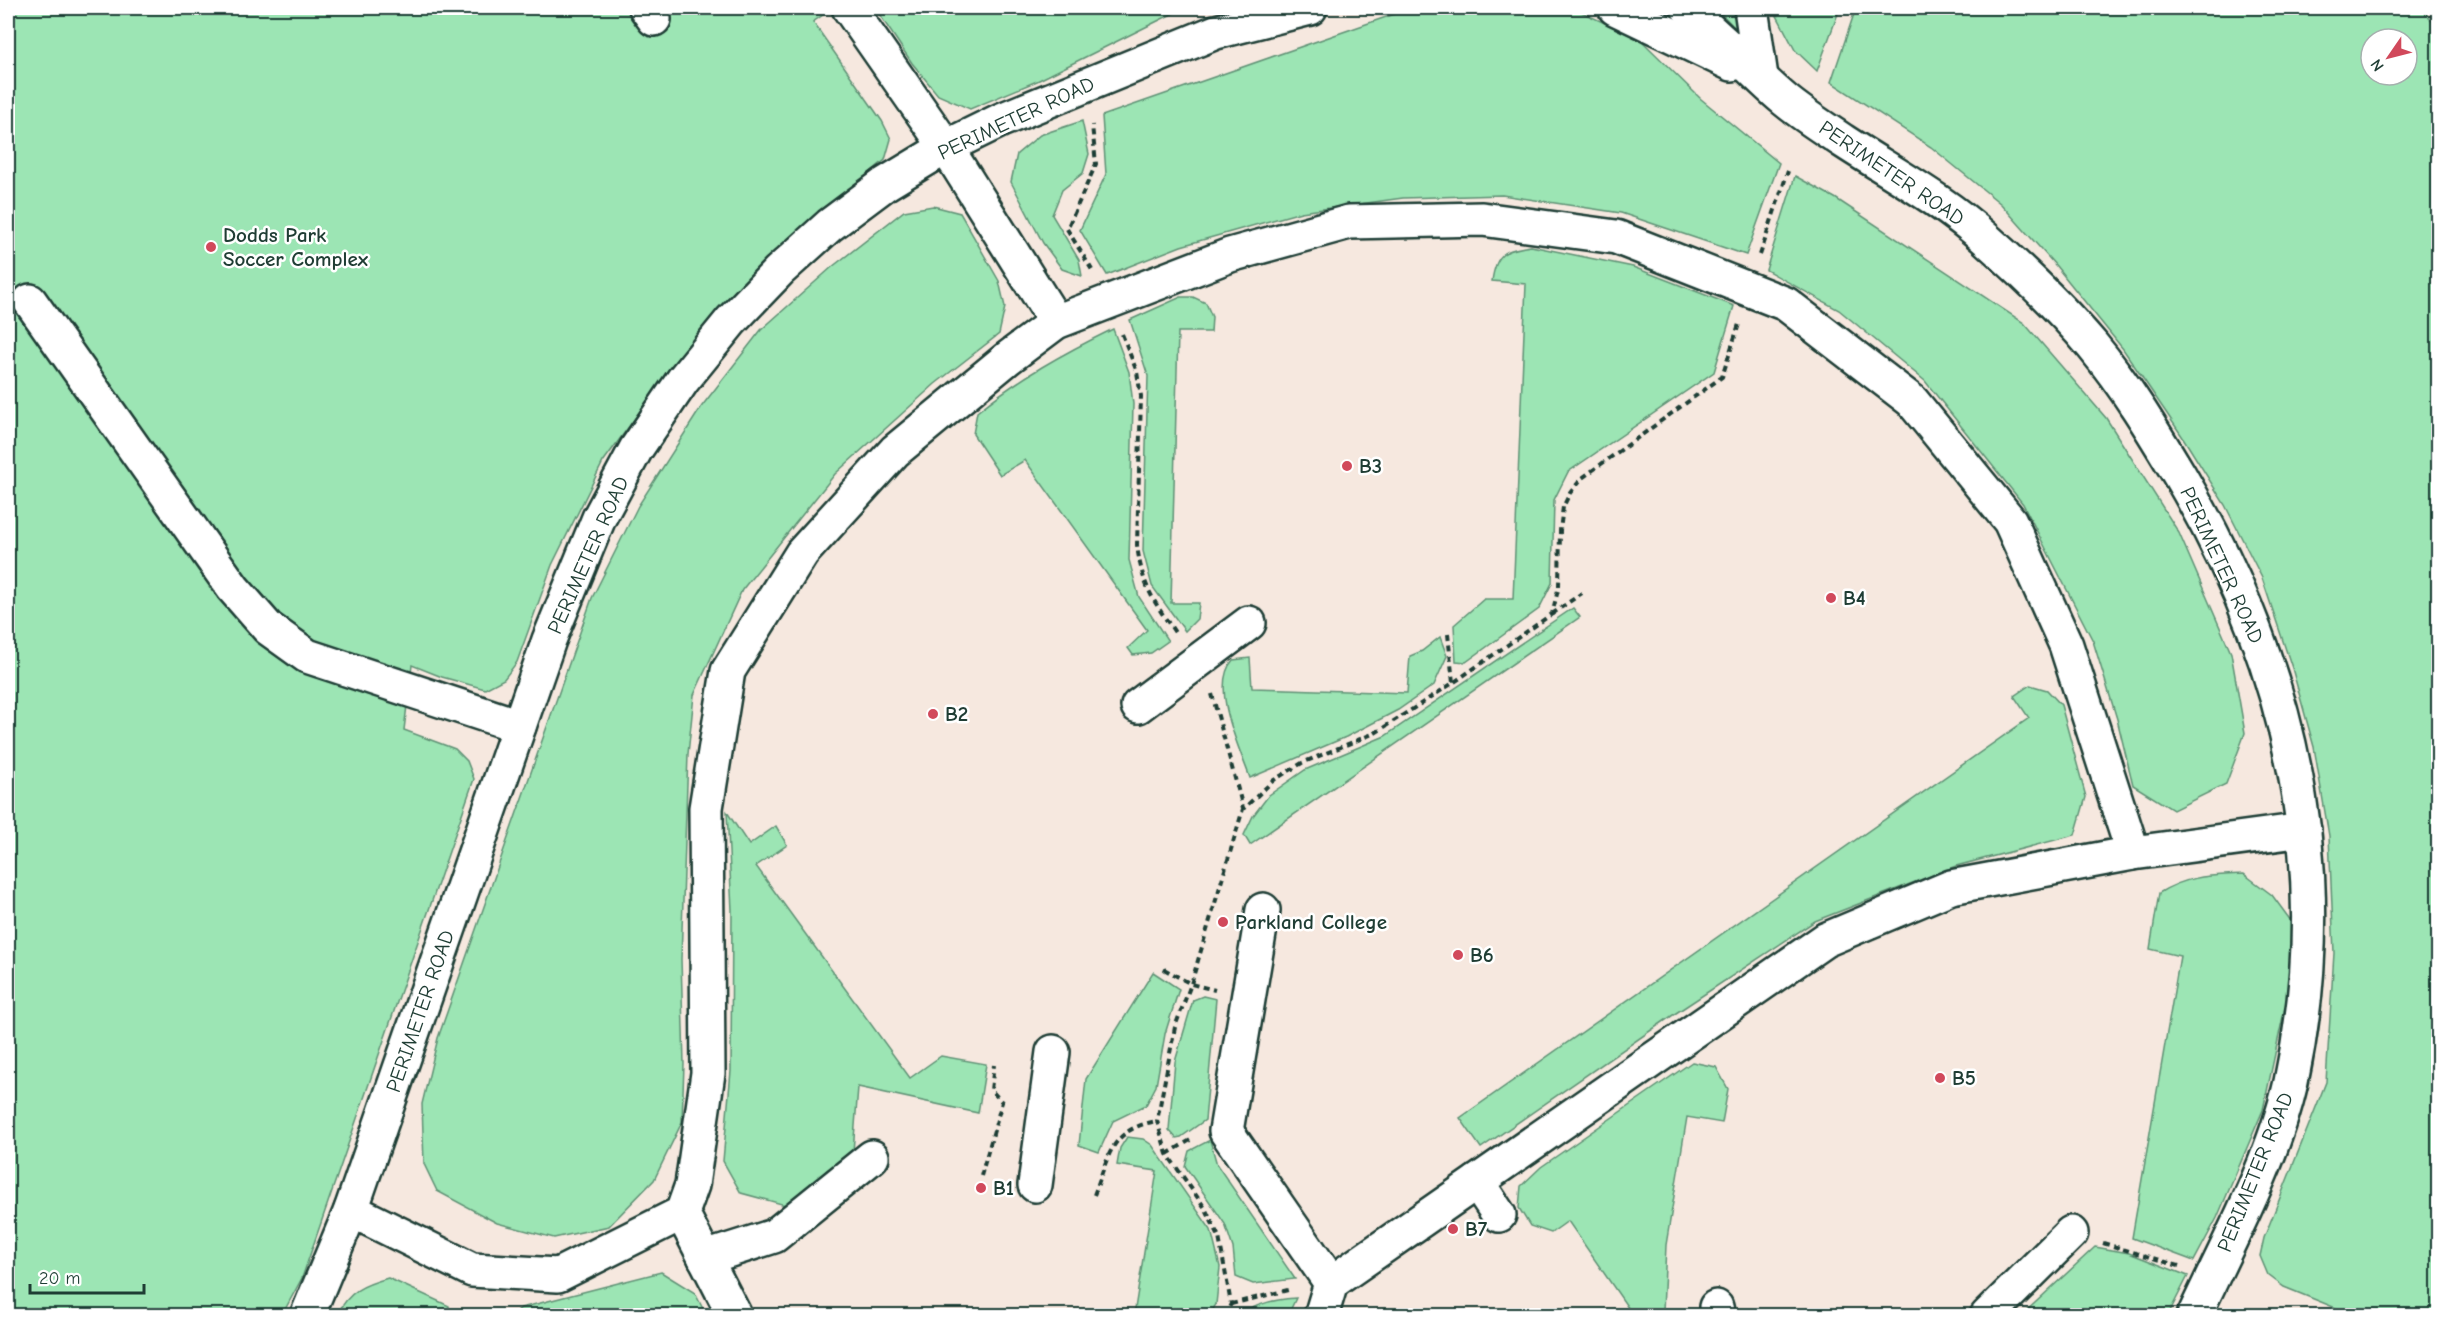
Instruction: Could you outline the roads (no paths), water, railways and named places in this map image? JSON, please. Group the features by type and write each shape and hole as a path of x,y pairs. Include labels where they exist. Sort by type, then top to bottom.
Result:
{"street":[{"path":"849,8 946,147 1056,322"},
{"name":"PERIMETER ROAD","path":"1216,32 1256,8"},
{"name":"PERIMETER ROAD","path":"307,1316 351,1210 549,640 599,518 636,449 683,380 731,321 778,271 830,225 885,184 946,147 1001,120 1216,32 1310,8"},
{"path":"1615,8 1761,78"},
{"name":"PERIMETER ROAD","path":"1688,8 1787,102 1935,198 1983,236 2050,300 2092,346 2148,421 2204,517 2246,607 2276,693 2296,774 2308,855 2310,936 2304,1012 2281,1120 2249,1197 2194,1316"},
{"path":"1751,8 1761,78"},
{"path":"351,1210 472,1270 558,1275 682,1213 692,1185 708,1073 706,808 728,670 802,553 895,451 1008,358 1056,322 1230,255 1350,222 1482,219 1616,237 1786,304 1912,401 2010,521 2066,645 2133,853"},
{"path":"30,301 232,588 268,628 307,656 519,726"},
{"path":"1138,706 1249,623"},
{"path":"1321,1316 1332,1283 1825,940 1951,887 2133,853 2304,830"},
{"path":"1263,910 1226,1131 1332,1283"},
{"path":"1035,1185 1053,1052"},
{"path":"705,1258 774,1236 872,1157"},
{"path":"1477,1182 1499,1215"},
{"path":"682,1213 735,1316"},
{"path":"1987,1316 2071,1233"}],"place":[{"name":"Dodds Park Soccer Complex","path":"211,247"},
{"name":"B3","path":"1347,466"},
{"name":"B4","path":"1831,598"},
{"name":"B2","path":"933,714"},
{"name":"Parkland College","path":"1223,922"},
{"name":"B6","path":"1458,955"},
{"name":"B5","path":"1940,1078"},
{"name":"B1","path":"981,1188"},
{"name":"B7","path":"1453,1229"}]}
